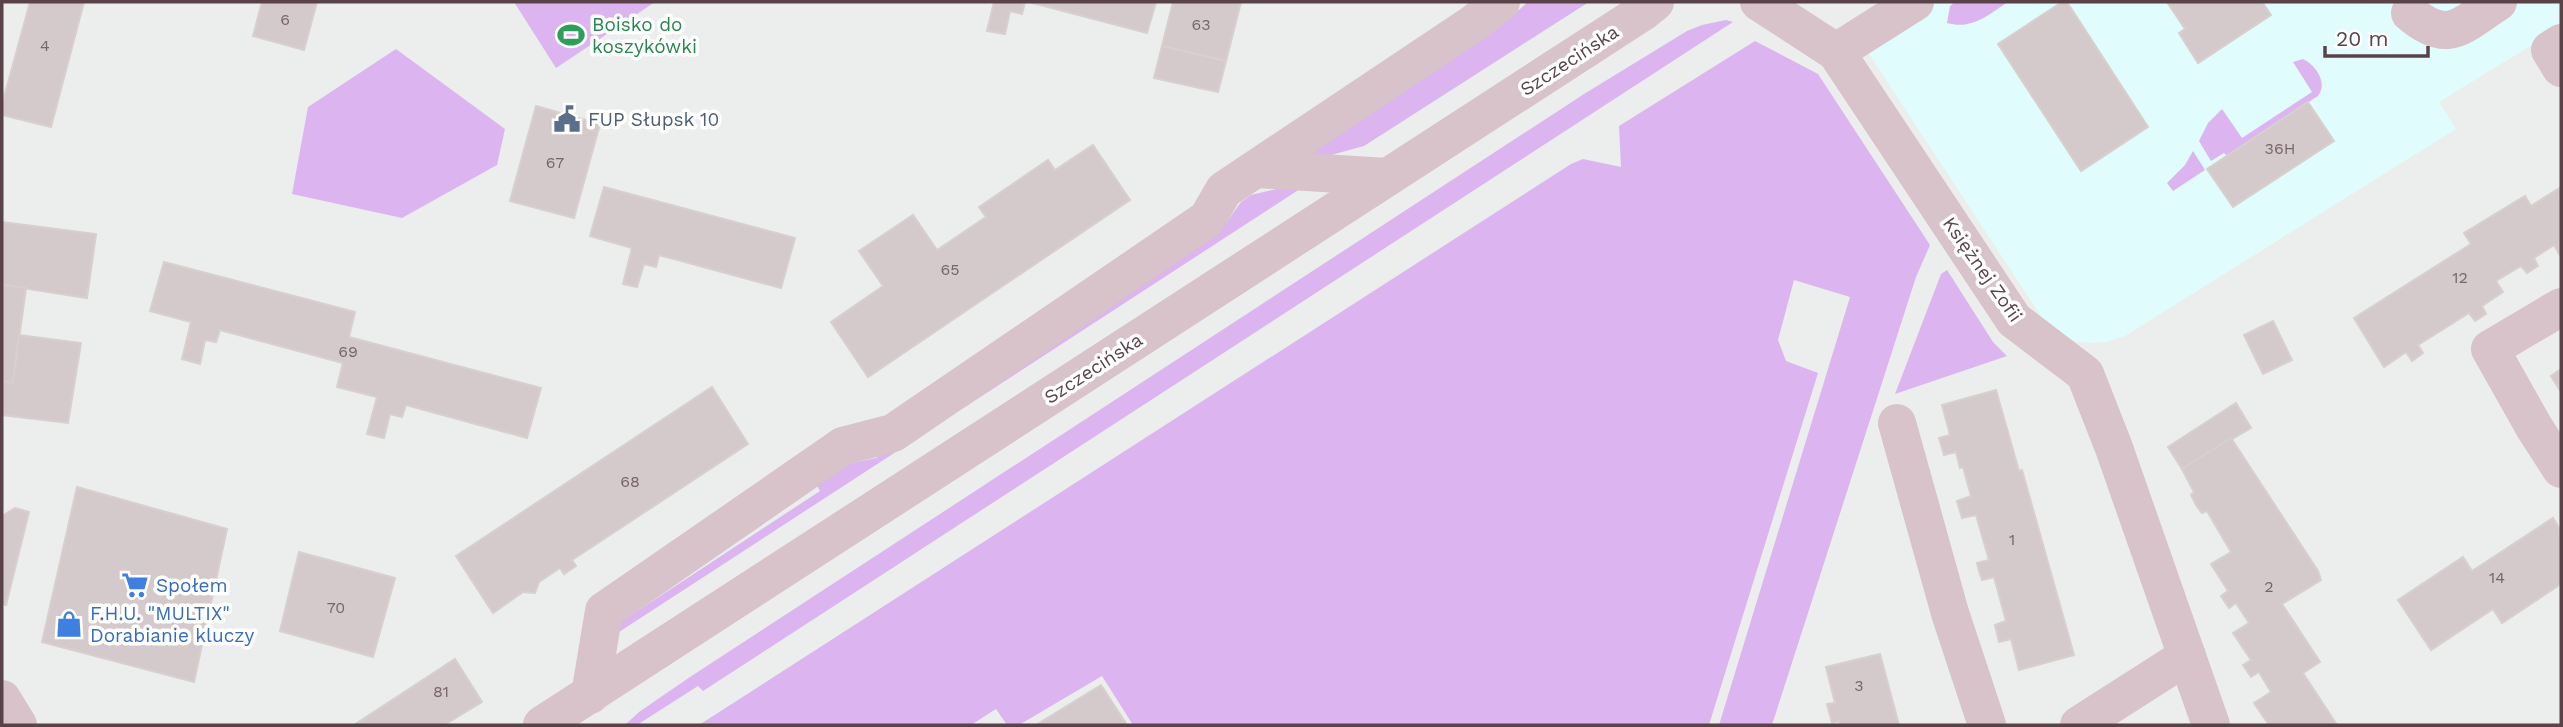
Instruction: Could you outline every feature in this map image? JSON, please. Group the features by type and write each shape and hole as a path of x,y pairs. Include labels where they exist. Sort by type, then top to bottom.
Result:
{"street":[{"path":"590,695 604,611 843,446 893,433 1207,219 1224,190 1502,2"},
{"name":"Księżnej Zofii","path":"1759,2 1836,52 2014,320 2085,374 2114,448 2211,725"},
{"path":"1836,52 1915,2"},
{"path":"2413,6 2424,25 2440,32 2458,28 2498,2"},
{"name":"Szczecińska","path":"542,725 1655,5"},
{"path":"2561,43 2550,50 2561,68"},
{"path":"1257,169 1387,177"},
{"path":"2561,307 2490,349 2561,469"},
{"path":"1897,423 1950,613 1987,725"},
{"path":"2079,725 2187,656"},
{"path":"2,699 18,725"}],"shaded area":[{"name":"Boisko do koszykówki","path":"514,2 655,2 556,68"},
{"path":"1528,2 1589,2 1364,146 1302,163 1300,159 1498,28"},
{"path":"1891,2 2561,2 2561,27 2439,102 2456,129 2125,336 2106,342 2089,343 2077,342 2066,336 2056,339 1852,28"},
{"path":"1955,2 2008,2 1979,20 1956,25 1947,23 1950,6"},
{"path":"1726,20 1733,22 703,691 698,686 637,725 625,725 639,712 690,677 1584,94 1687,31"},
{"path":"1755,41 1818,74 1930,245 1916,277 1772,725 1719,725 1850,297 1794,280 1778,340 1786,361 1818,373 1709,725 1133,725 1102,676 1019,725 1007,725 996,709 971,725 699,725 1571,164 1583,159 1621,167 1619,126"},
{"path":"396,49 505,129 497,165 402,218 292,194 308,107"},
{"path":"2303,59 2312,65 2319,75 2322,86 2318,96 2227,156 2224,153 2211,161 2199,141 2208,123 2222,109 2242,138 2312,92 2293,62"},
{"path":"2193,151 2205,170 2173,191 2167,183 2185,165"},
{"path":"1301,183 1303,187 616,634 619,623 820,491 814,480 847,464 876,458 1209,238 1226,223 1241,202 1251,195"},
{"path":"1947,270 1993,342 2007,356 1895,394 1941,274"}],"building":[{"path":"30,2 84,2 51,127 2,115 2,105"},
{"path":"262,2 317,2 304,50 253,36"},
{"path":"994,2 1025,2 1022,14 1010,11 1005,34 987,31"},
{"path":"1029,2 1156,2 1147,33"},
{"path":"1173,2 1241,2 1226,61 1162,46"},
{"path":"2062,2 2067,2 2148,127 2081,171 1998,44"},
{"path":"2167,2 2262,2 2271,15 2198,63 2179,33 2185,29"},
{"path":"1162,46 1226,61 1218,92 1154,78"},
{"path":"2308,102 2334,141 2233,207 2207,169"},
{"path":"536,106 600,124 574,218 510,201"},
{"path":"1093,145 1130,200 868,377 831,322 883,286 859,251 913,215 937,250 986,217 979,207 1048,160 1055,170"},
{"path":"604,187 795,238 781,288 659,255 656,267 644,264 637,287 623,284 632,248 590,236"},
{"path":"2561,187 2561,257 2554,245 2534,258 2538,266 2527,273 2521,266 2496,281 2503,292 2482,306 2486,314 2475,321 2469,313 2418,345 2423,353 2412,361 2406,352 2384,367 2354,318 2471,244 2464,233 2525,196 2531,206"},
{"path":"2,222 96,234 87,298 2,285"},
{"path":"164,262 355,312 349,337 541,388 527,438 406,405 402,417 390,414 384,438 367,434 377,397 337,387 343,363 220,330 216,342 205,340 200,364 182,359 191,322 150,311"},
{"path":"2,285 26,288 13,383 2,381"},
{"path":"2273,321 2292,360 2263,374 2244,335"},
{"path":"19,335 81,343 68,423 2,415 2,381 13,383"},
{"path":"2561,369 2561,392 2551,376"},
{"path":"712,387 748,444 572,560 576,566 564,574 560,568 539,582 535,593 523,592 493,613 456,556"},
{"path":"1996,390 2019,471 2022,470 2074,655 2019,670 2011,639 1999,642 1995,625 2006,621 1994,577 1982,580 1979,571 1977,563 1989,560 1976,515 1962,518 1957,501 1971,496 1963,467 1960,468 1956,452 1944,455 1939,438 1950,435 1942,405"},
{"path":"2236,403 2251,428 2182,469 2168,447"},
{"path":"2231,438 2318,571 2321,580 2282,604 2320,662 2303,673 2337,725 2269,725 2254,703 2271,692 2259,672 2251,677 2243,665 2251,660 2233,633 2249,623 2236,603 2229,608 2221,596 2228,591 2211,564 2231,552 2207,511 2202,513 2196,505 2191,495 2194,492 2182,469"},
{"name":"Społem","path":"77,487 227,529 194,682 42,642"},
{"path":"15,508 29,512 6,605 2,604 2,516"},
{"path":"2553,518 2561,531 2561,584 2502,623 2493,609 2431,650 2398,600 2463,557 2472,571"},
{"path":"299,552 395,578 373,657 280,631"},
{"path":"1880,654 1899,725 1840,725 1839,721 1832,723 1827,704 1835,703 1826,667"},
{"path":"455,659 482,702 444,725 354,725"},
{"path":"1101,685 1127,725 1036,725"}],"place":[{"name":"Boisko do koszykówki","path":"571,35"},
{"name":"FUP Słupsk 10","path":"567,119"},
{"name":"Społem","path":"135,585"},
{"name":"F.H.U. \"MULTIX\" Dorabianie kluczy","path":"69,624"}]}
